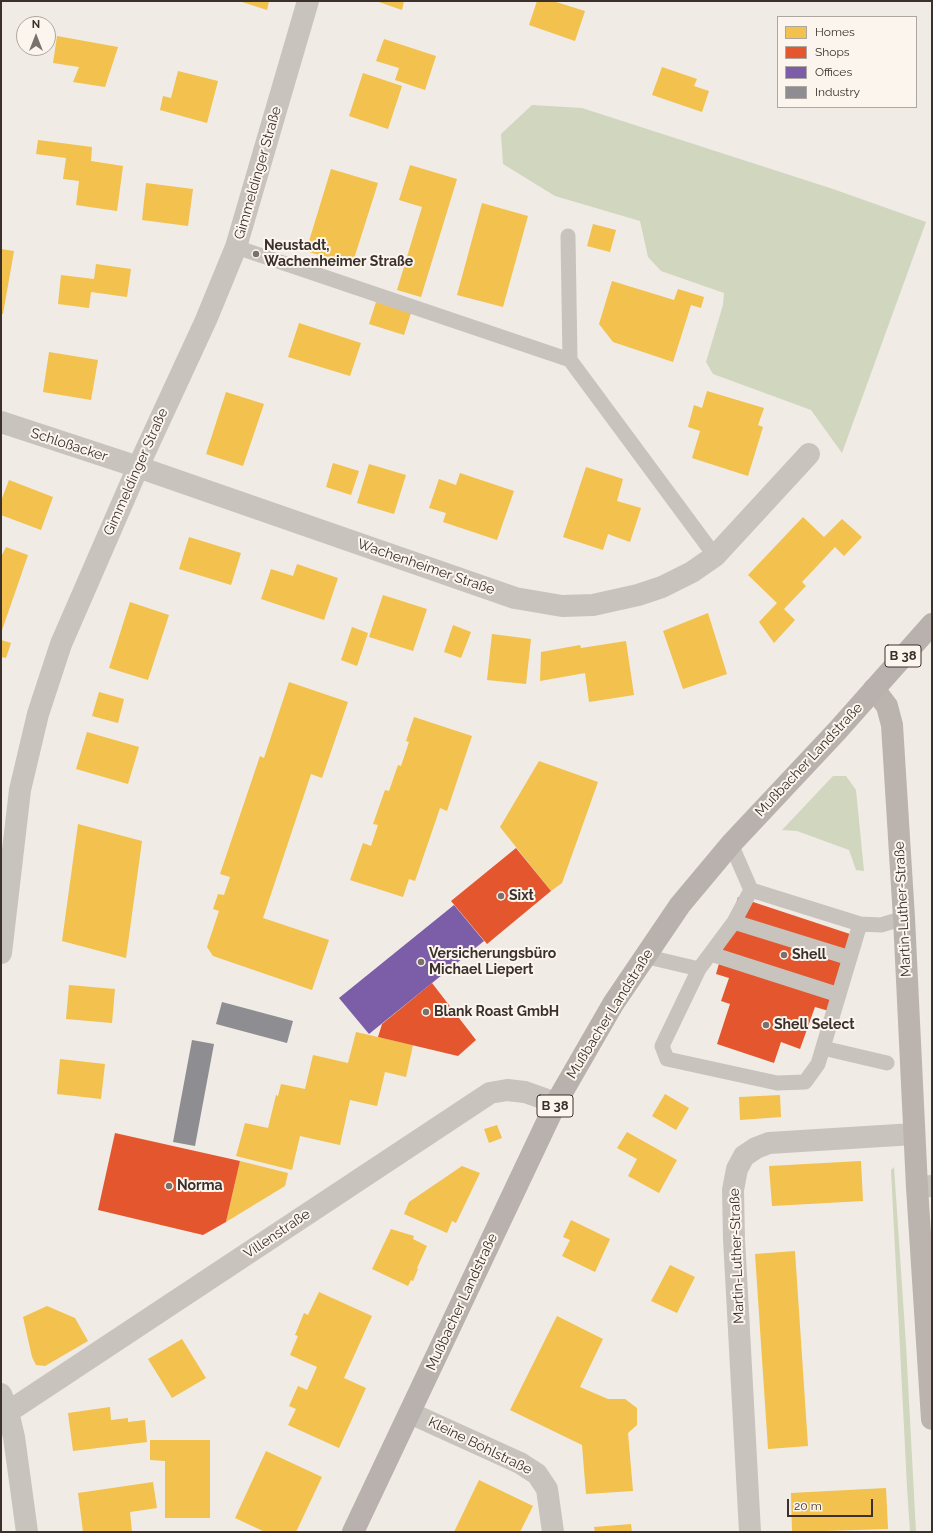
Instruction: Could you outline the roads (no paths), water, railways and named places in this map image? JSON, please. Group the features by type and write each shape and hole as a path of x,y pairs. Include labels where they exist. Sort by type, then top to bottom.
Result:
{"main road":[{"name":"Mußbacher Landstraße","path":"353,1532 556,1103 586,1048 644,956 680,906 731,844 932,624"}],"street":[{"name":"Gimmeldinger Straße","path":"1,953 20,790 38,714 61,644 138,467 206,320 236,247 308,1"},
{"name":"Schloßacker","path":"1,422 138,467"},
{"name":"Wachenheimer Straße","path":"138,467 515,598 562,606 593,605 638,595 662,587 692,572 715,556 809,454"},
{"name":"Martin-Luther-Straße","path":"874,689 887,706 892,725 904,918 914,1134 924,1187 932,1419"},
{"name":"Villenstraße","path":"5,1403 490,1093 507,1090 526,1092 556,1103"},
{"name":"Martin-Luther-Straße","path":"750,1532 734,1239 733,1190 737,1169 744,1156 756,1148 769,1143 914,1134"},
{"path":"5,1403 14,1438 27,1532"},
{"name":"Kleine Böhlstraße","path":"410,1413 520,1463 537,1474 547,1489 554,1532"}],"lane":[{"path":"568,236 570,360"},
{"path":"236,247 570,360 715,556"},
{"path":"731,844 751,890 860,924 881,925 904,918"},
{"path":"751,890 734,922 699,969 662,1046 667,1059 777,1083 804,1082 818,1064 860,924"},
{"path":"734,922 850,958"},
{"path":"711,954 839,996"},
{"path":"644,956 699,969"},
{"path":"823,1048 887,1063"}],"place":[{"name":"Neustadt, Wachenheimer Straße","path":"256,254"},
{"name":"Sixt","path":"501,896"},
{"name":"Shell","path":"784,955"},
{"name":"Versicherungsbüro Michael Liepert","path":"421,962"},
{"name":"Blank Roast GmbH","path":"426,1012"},
{"name":"Shell Select","path":"766,1025"},
{"name":"Norma","path":"169,1186"}]}
